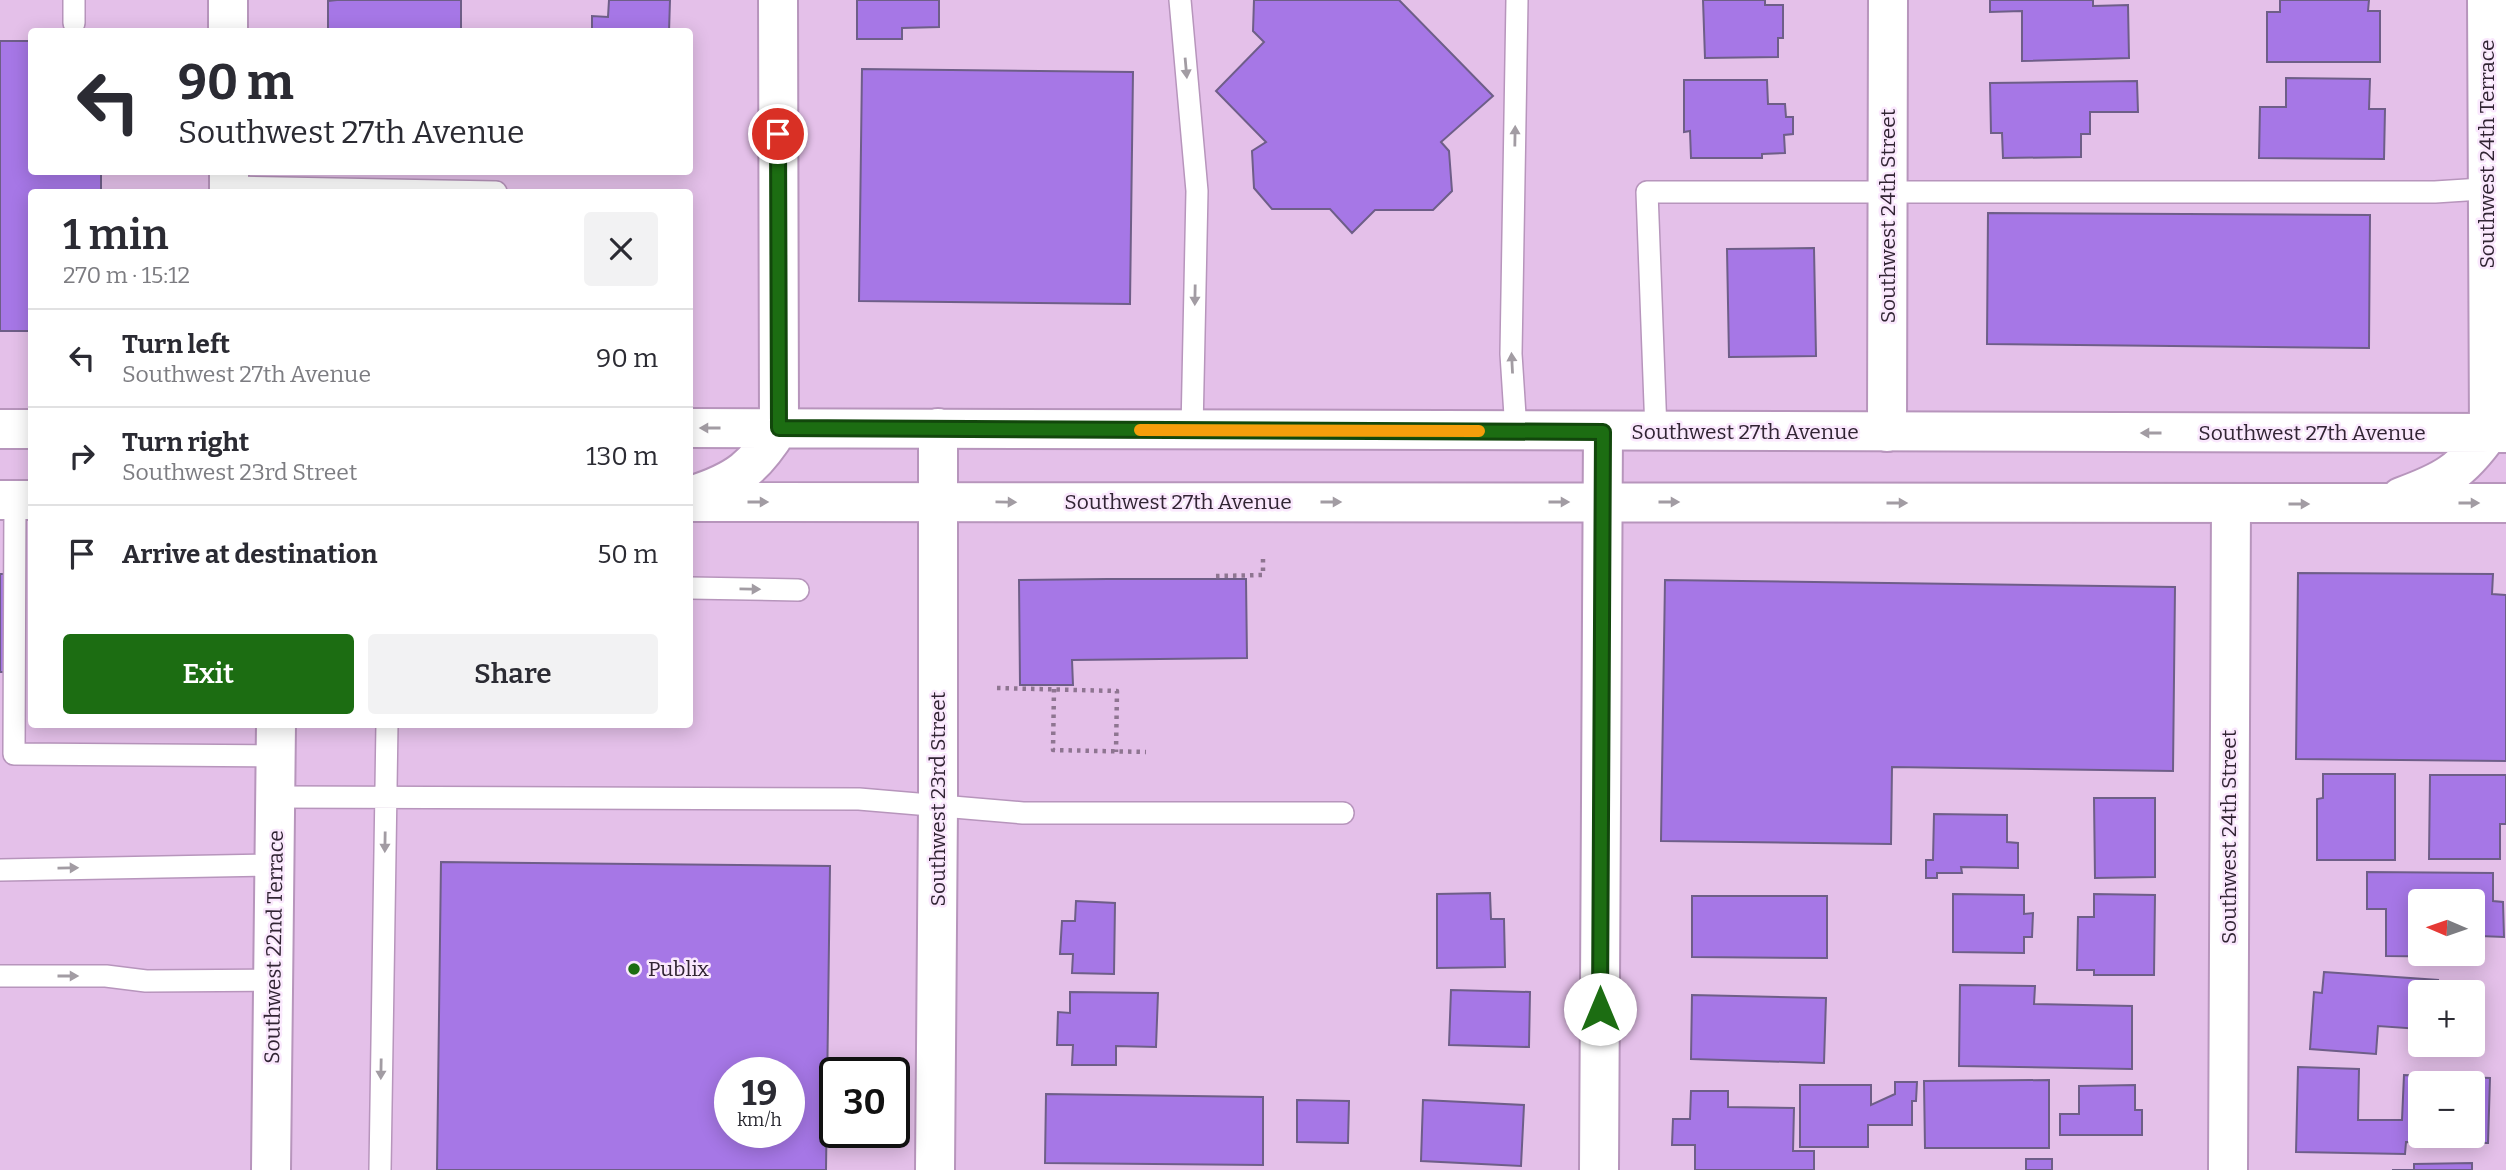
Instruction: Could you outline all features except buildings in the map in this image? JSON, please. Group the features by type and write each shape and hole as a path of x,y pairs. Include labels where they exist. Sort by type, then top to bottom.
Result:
{"main road":[{"path":"228,0 228,28"},
{"path":"693,498 723,486 747,471 765,452 779,428 778,0"},
{"name":"Southwest 24th Street","path":"1887,432 1888,0"},
{"name":"Southwest 24th Terrace","path":"2487,0 2496,188 2497,433"},
{"name":"Southwest 27th Avenue","path":"693,428 2497,433"},
{"name":"Southwest 23rd Street","path":"935,1170 938,428"},
{"path":"0,429 28,429"},
{"path":"1599,1170 1603,432"},
{"path":"2382,504 2454,474 2497,433"},
{"name":"Southwest 27th Avenue","path":"693,499 2506,503"},
{"name":"Southwest 24th Street","path":"2228,1170 2231,503"},
{"name":"Southwest 22nd Terrace","path":"271,1170 276,740"}],"lane":[{"path":"74,0 74,23"},
{"path":"1180,0 1197,191 1192,430"},
{"path":"1516,431 1511,354 1517,0"},
{"path":"229,184 351,189"},
{"path":"1656,431 1647,192 2435,192 2496,188"},
{"path":"16,500 23,627 14,754 276,740"},
{"path":"693,588 798,590"},
{"path":"380,1170 387,728"},
{"path":"275,797 859,799 1023,813 1343,813"},
{"path":"0,870 275,864"},
{"path":"0,976 106,976 146,981 273,981"}],"path":[{"path":"1216,576 1263,575 1263,556"},
{"path":"997,688 1117,691 1116,752"},
{"path":"1054,689 1054,750 1146,752"}],"slow traffic":[{"path":"1140,430 1479,431"}],"place":[{"name":"Publix","path":"634,969"}],"route":[{"path":"778,134 779,428 1603,432 1600,1009"}]}
